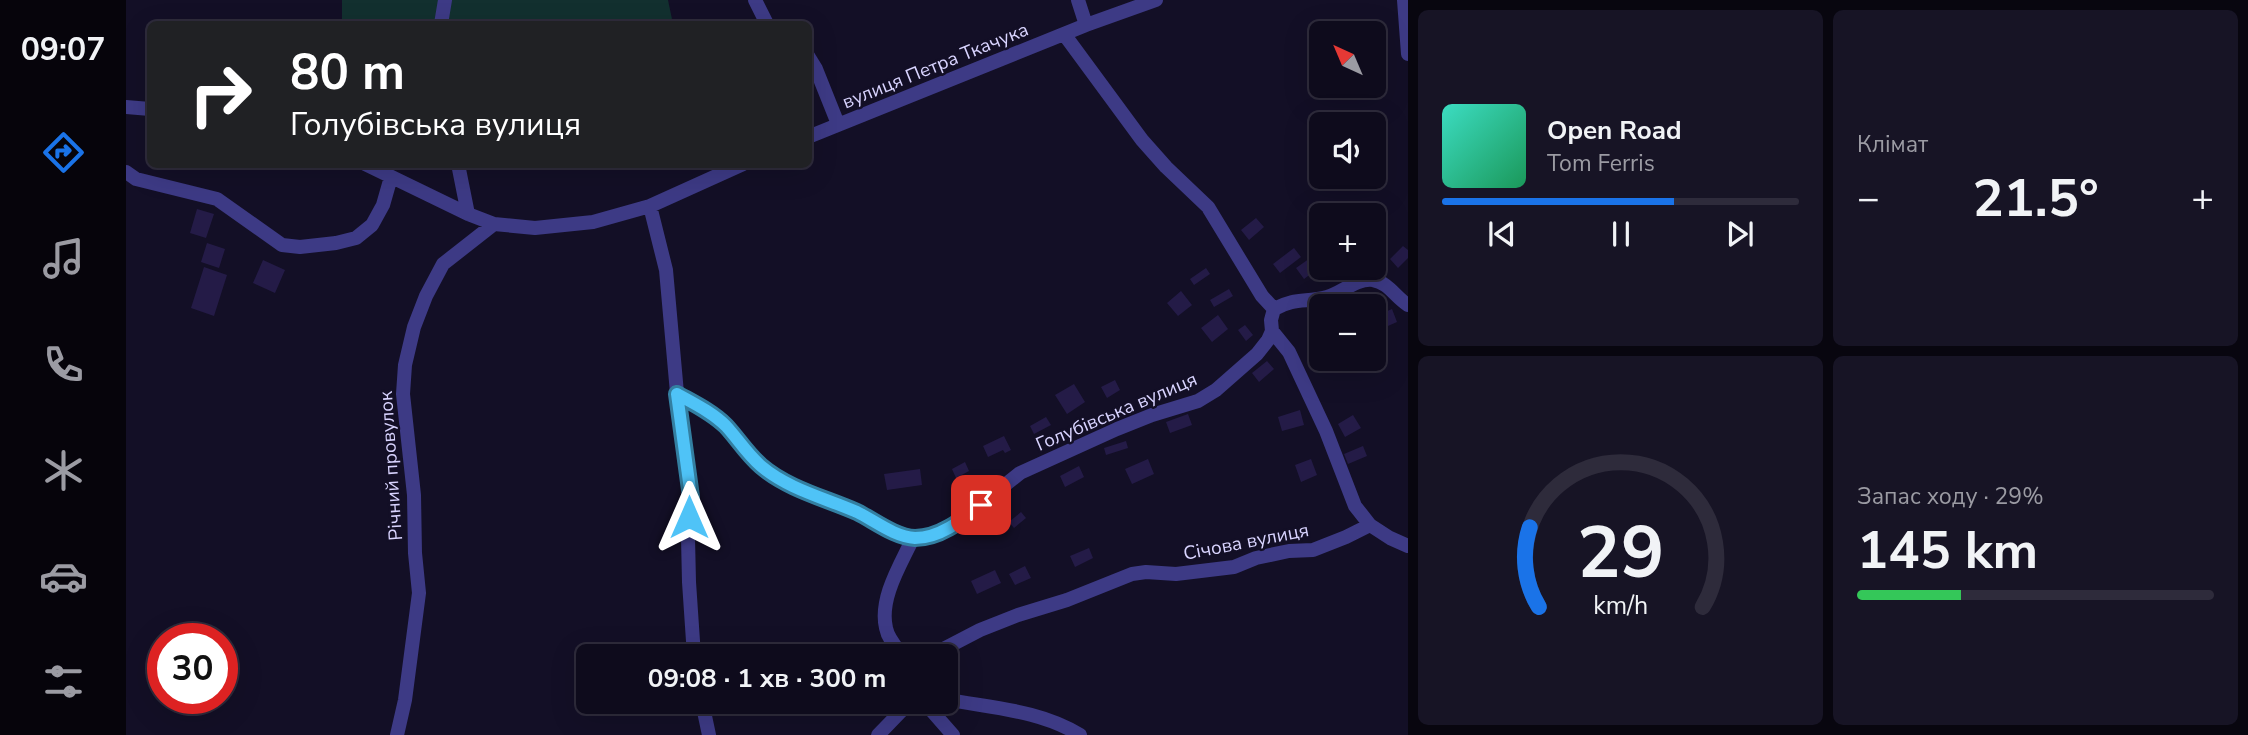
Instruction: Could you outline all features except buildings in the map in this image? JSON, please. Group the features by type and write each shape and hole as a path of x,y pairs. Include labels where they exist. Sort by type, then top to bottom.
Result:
{"street":[{"path":"442,21 445,0"},
{"path":"755,0 765,21"},
{"path":"1078,0 1086,24"},
{"name":"вулиця Петра Ткачука","path":"812,135 1086,24 1156,0"},
{"path":"1404,0 1408,54"},
{"path":"1064,34 1142,140 1166,167 1209,207 1262,296 1274,309"},
{"path":"812,62 838,124"},
{"path":"126,107 147,109"},
{"path":"373,168 494,224 535,228 593,222 650,206 734,168"},
{"path":"459,168 468,214"},
{"path":"126,172 136,179 218,199 282,245 300,247 356,238 372,225 378,215 391,177"},
{"path":"650,206 666,270 677,394 691,497 688,538 693,644"},
{"name":"Річний провулок","path":"395,734 405,700 419,593 414,495 403,394 405,365 414,327 443,264 494,224"},
{"path":"1408,305 1385,284 1370,279 1328,297 1288,301 1274,309 1271,320 1272,331 1289,352 1326,431 1355,506 1370,525 1408,547"},
{"name":"Голубівська вулиця","path":"913,538 927,537 955,525 1020,473 1140,420 1198,401 1216,390 1256,354 1272,331"},
{"path":"677,394 725,425 759,464 778,479 913,538 893,579 886,603 886,629 894,644"},
{"name":"Січова вулиця","path":"954,644 992,625 1067,600 1132,574 1176,574 1234,567 1256,558 1289,551 1313,550 1370,525"},
{"path":"958,701 1035,714 1080,735"},
{"path":"705,714 709,735"},
{"path":"878,735 898,714"},
{"path":"935,714 953,735"}],"green space":[{"path":"342,0 668,0 672,21 342,21"}],"route":[{"path":"689,517 691,497 677,394 725,425 745,450 778,479 893,531 913,538 927,537 955,525 981,505"}]}
